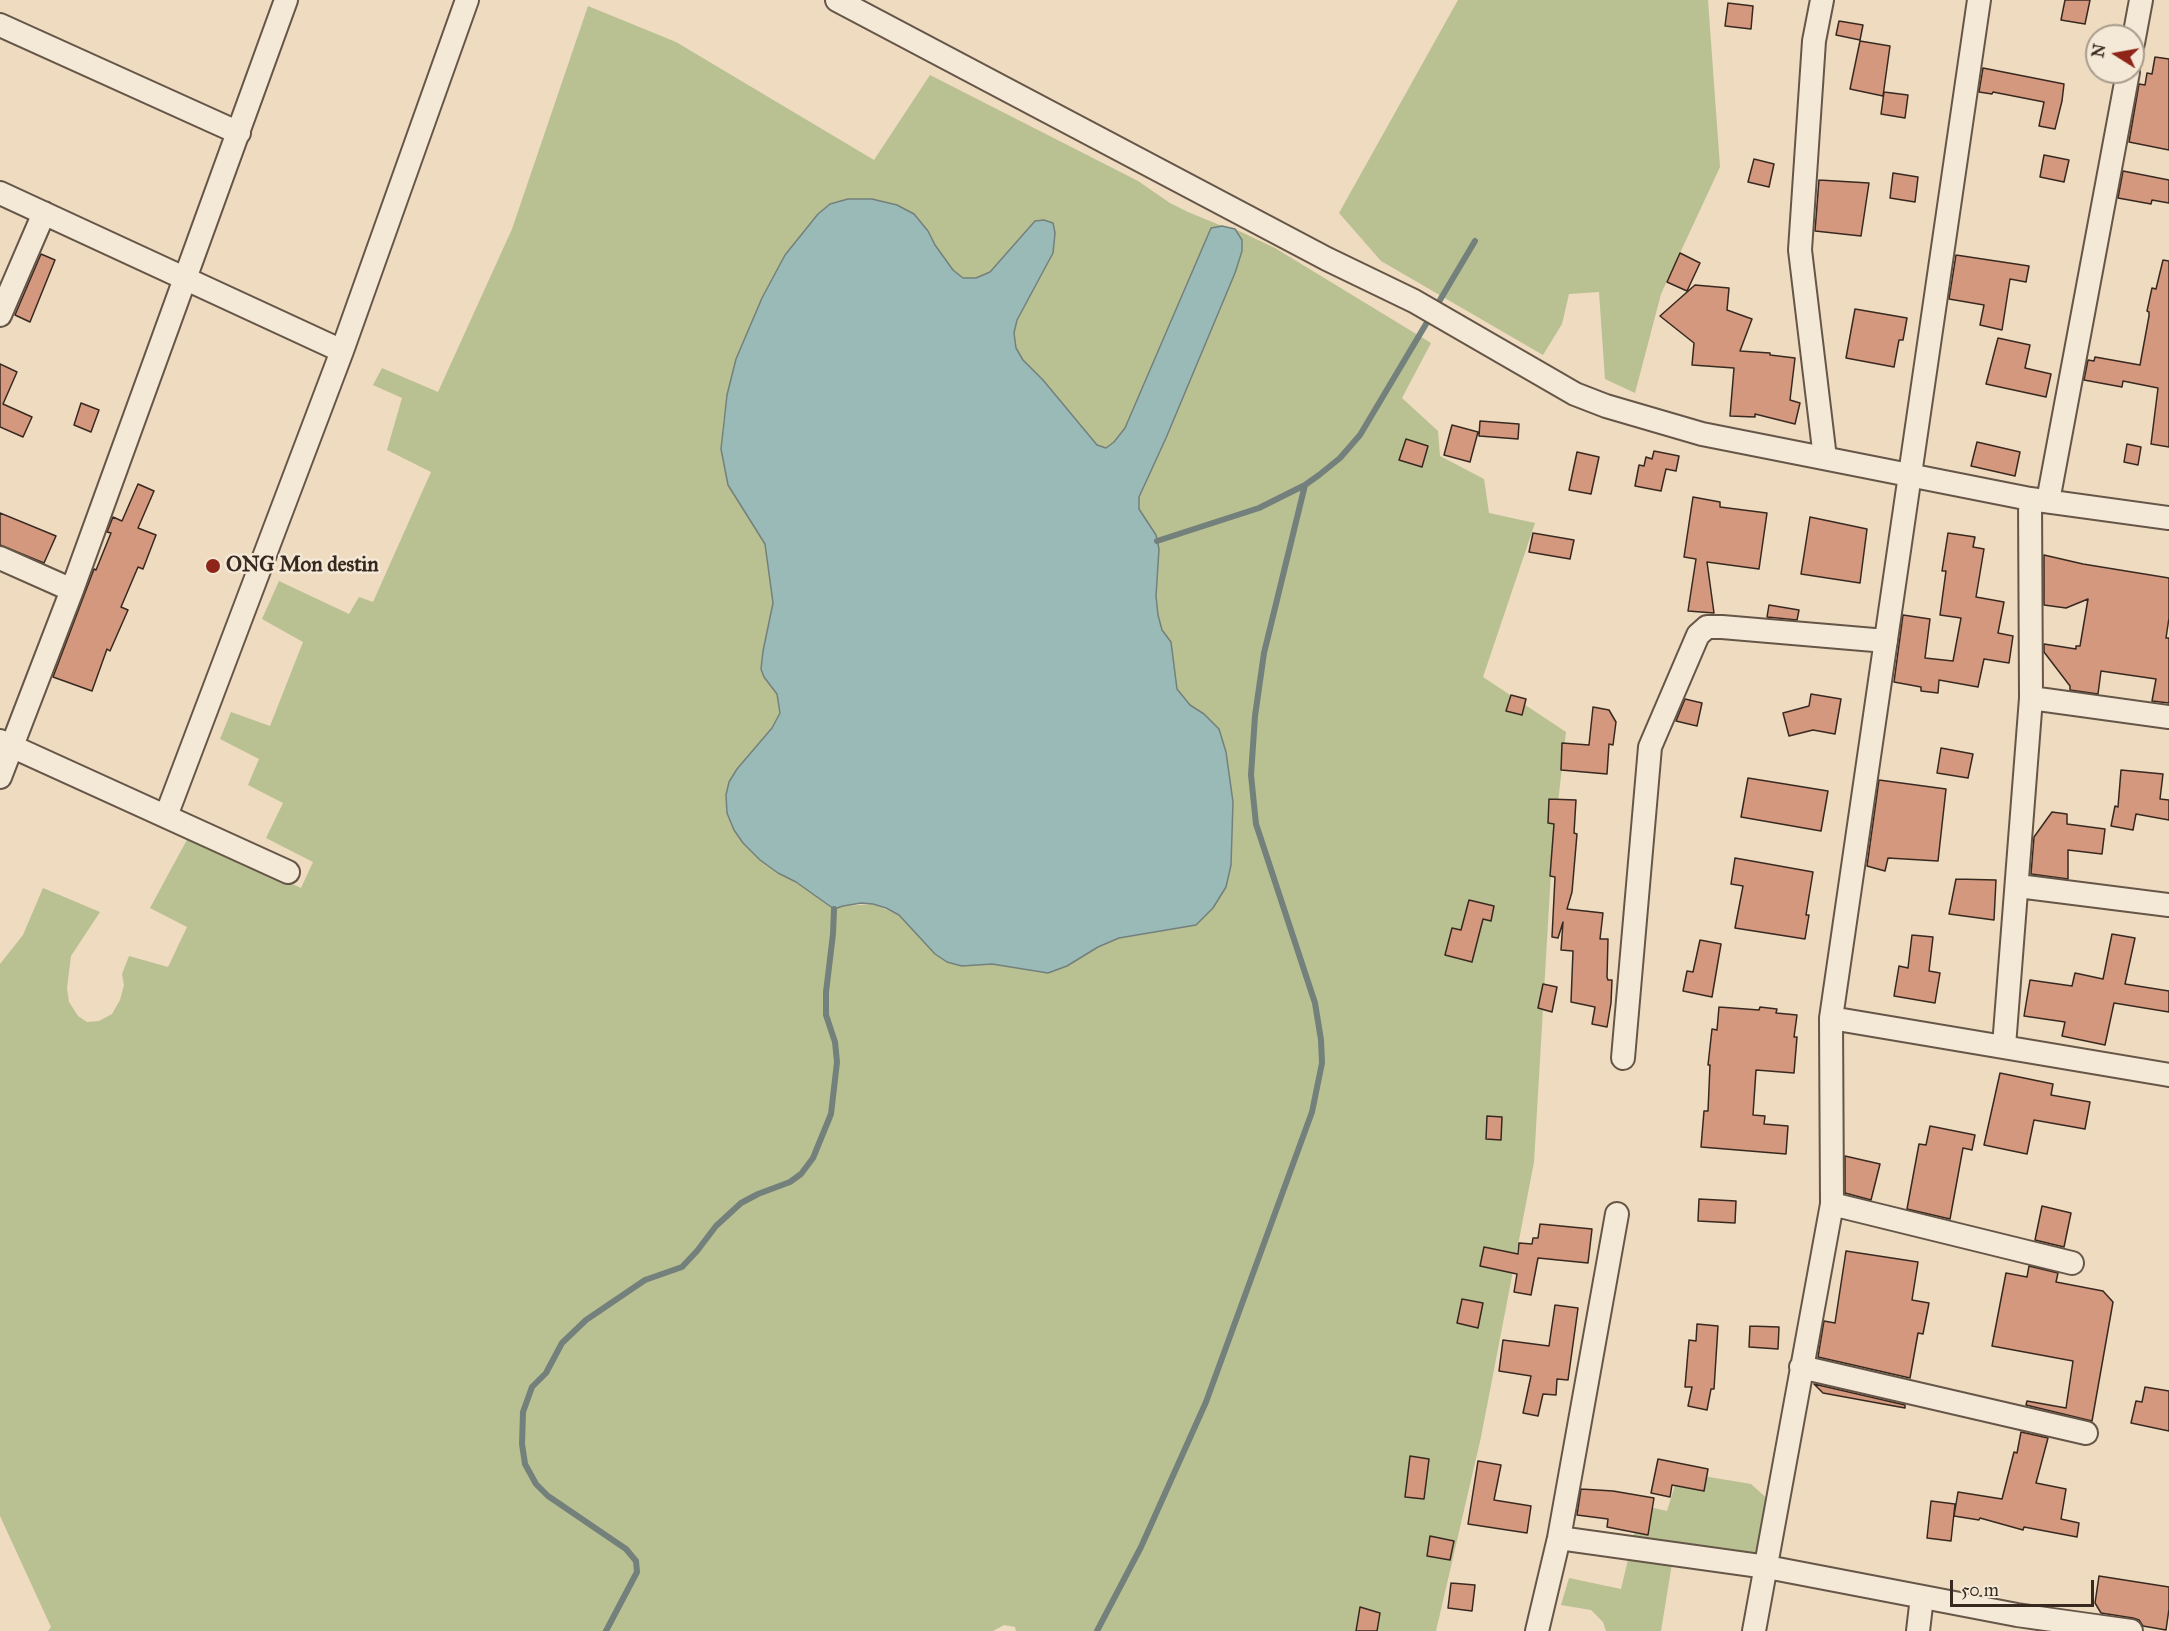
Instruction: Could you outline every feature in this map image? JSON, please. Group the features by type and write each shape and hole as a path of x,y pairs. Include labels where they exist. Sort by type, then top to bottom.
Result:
{"street":[{"path":"0,777 6,743 72,590 286,0"},
{"path":"166,816 342,351 467,0"},
{"path":"837,0 1256,222 1414,301 1575,394 1606,406 1702,434 2039,500 2169,518"},
{"path":"1822,0 1814,41 1800,250 1825,458"},
{"path":"1754,1631 1832,1204 1831,1018 1979,0"},
{"path":"2137,24 2141,0"},
{"path":"0,25 239,133"},
{"path":"2004,1046 2031,698 2039,500 2126,84"},
{"path":"0,193 342,351"},
{"path":"0,315 44,213"},
{"path":"0,558 72,590"},
{"path":"1623,1058 1650,747 1698,635 1707,627 1722,627 1886,641"},
{"path":"2031,698 2169,717"},
{"path":"6,743 288,872"},
{"path":"2018,886 2169,905"},
{"path":"1831,1018 2169,1075"},
{"path":"1832,1204 2072,1263"},
{"path":"1537,1631 1559,1538 1617,1214"},
{"path":"1801,1367 2086,1433"},
{"path":"1559,1538 1767,1567 2017,1615 2131,1631"},
{"path":"1918,1631 1922,1597"}],"green space":[{"path":"1458,0 1708,0 1720,167 1661,294 1635,393 1605,379 1599,292 1569,294 1562,324 1543,355 1381,261 1339,213"},
{"path":"588,6 676,42 874,160 930,75 1138,181 1170,203 1222,226 1211,228 1125,429 1106,448 1097,445 1043,380 1023,360 1016,348 1014,333 1017,320 1053,253 999,263 990,272 976,278 963,278 953,270 928,231 818,214 785,255 762,298 736,359 723,424 721,449 728,485 765,544 773,603 763,651 764,677 777,694 780,713 772,728 737,769 729,782 743,843 778,873 796,882 834,909 843,906 873,904 899,915 909,926 992,964 1048,973 1067,966 1098,947 1119,938 1196,925 1233,802 1226,752 1204,714 1190,705 1177,689 1171,642 1162,630 1158,615 1156,596 1159,549 1156,535 1139,509 1139,497 1235,273 1242,251 1242,240 1235,229 1275,248 1431,343 1402,398 1438,431 1440,456 1484,479 1489,513 1535,523 1483,677 1566,732 1552,855 1534,1162 1481,1437 1436,1631 1016,1631 1015,1627 1004,1625 993,1631 48,1631 51,1627 0,1516 0,964 23,935 43,888 100,912 71,956 67,988 69,1002 78,1016 87,1022 99,1021 112,1014 120,1000 124,985 122,974 129,956 168,967 187,927 150,908 189,836 301,888 313,862 266,838 283,803 248,785 259,759 220,739 231,712 270,726 303,642 262,619 279,581 349,614 359,597 373,602 431,472 387,450 402,398 373,385 382,368 438,392 512,229"},
{"path":"1679,1472 1751,1484 1771,1502 1761,1559 1675,1545 1661,1631 1606,1631 1603,1622 1591,1610 1561,1605 1569,1578 1621,1589 1641,1505 1667,1511"}],"water":[{"path":"848,199 872,199 897,205 914,214 953,270 963,278 976,278 990,272 1035,221 1044,220 1053,223 1055,233 1053,253 1017,320 1014,333 1016,348 1023,360 1043,380 1097,445 1106,448 1125,428 1211,228 1222,226 1235,229 1242,240 1242,251 1235,273 1139,497 1139,509 1156,535 1159,549 1156,596 1158,615 1162,630 1171,642 1177,689 1190,705 1204,714 1219,729 1226,752 1233,802 1231,865 1226,887 1213,908 1196,925 1119,938 1098,947 1067,966 1048,973 992,964 962,966 947,962 935,954 899,915 886,908 861,903 834,909 760,860 734,830 727,813 726,795 729,782 737,769 772,728 780,713 777,694 761,669 773,603 765,544 728,485 721,449 727,395 736,359 762,298 785,255 818,214 830,204"}],"building":[{"path":"2065,0 2090,0 2085,24 2061,20"},
{"path":"1728,3 1753,6 1751,29 1725,26"},
{"path":"1839,21 1863,25 1860,40 1836,35"},
{"path":"1860,41 1890,46 1883,96 1850,89"},
{"path":"2155,57 2169,59 2169,150 2129,142 2139,84 2145,85 2147,73 2152,74"},
{"path":"1983,68 2064,84 2055,129 2039,126 2044,102 1993,92 1992,94 1979,92"},
{"path":"1884,92 1908,95 1905,118 1881,114"},
{"path":"2044,155 2069,160 2064,182 2040,177"},
{"path":"1754,159 1774,164 1769,187 1748,182"},
{"path":"2123,171 2169,180 2169,203 2152,200 2151,204 2118,198"},
{"path":"1893,173 1918,177 1915,202 1890,198"},
{"path":"1819,180 1869,183 1861,236 1815,231"},
{"path":"1680,253 1700,263 1687,291 1667,282"},
{"path":"41,254 55,260 30,322 15,315"},
{"path":"1956,255 2029,266 2026,282 2010,279 2002,330 1980,325 1984,305 1949,299"},
{"path":"2163,260 2169,261 2169,447 2151,444 2158,388 2123,381 2122,387 2084,380 2088,360 2094,361 2095,357 2140,365 2152,288 2156,289"},
{"path":"1695,285 1729,288 1727,310 1752,319 1740,351 1770,353 1770,355 1795,358 1790,400 1800,403 1795,424 1755,414 1755,417 1730,416 1734,368 1692,365 1694,343 1660,316"},
{"path":"1855,309 1907,318 1903,340 1899,340 1894,367 1846,358"},
{"path":"1998,338 2030,345 2025,368 2051,374 2046,397 1986,384"},
{"path":"0,364 17,372 3,404 32,417 23,437 0,427"},
{"path":"81,403 99,410 91,432 74,425"},
{"path":"1480,421 1519,424 1518,439 1479,436"},
{"path":"1452,425 1478,432 1470,462 1444,455"},
{"path":"1406,439 1428,446 1422,467 1399,460"},
{"path":"1977,442 2020,452 2015,476 1971,466"},
{"path":"2127,444 2141,447 2138,465 2124,462"},
{"path":"1654,451 1679,456 1676,471 1666,469 1661,491 1635,486 1639,465 1644,466 1646,457 1652,459"},
{"path":"1577,452 1599,457 1591,494 1569,490"},
{"path":"138,484 154,491 138,528 156,535 143,569 138,567 121,607 128,610 110,651 107,649 92,691 53,677 94,569 96,570 111,533 107,532 113,517 122,521"},
{"path":"1693,497 1720,502 1720,507 1767,513 1759,569 1707,562 1714,613 1688,611 1696,559 1684,557"},
{"path":"0,513 56,536 44,563 0,545"},
{"path":"1810,517 1867,529 1860,583 1801,574"},
{"path":"1533,533 1574,540 1570,559 1529,552"},
{"path":"1948,533 1975,537 1973,547 1984,549 1976,597 2004,602 1998,633 2013,636 2009,663 1984,659 1978,687 1939,680 1938,693 1921,691 1921,687 1894,682 1903,615 1930,619 1925,658 1953,661 1961,618 1940,615 1946,571 1942,571"},
{"path":"2044,555 2169,578 2169,618 2166,638 2169,638 2169,703 2152,701 2156,679 2101,671 2098,694 2070,690 2070,686 2044,652 2044,644 2076,649 2076,646 2080,646 2088,599 2066,608 2044,605"},
{"path":"1769,605 1799,610 1797,620 1767,617"},
{"path":"1811,694 1841,699 1835,734 1813,730 1789,736 1783,713 1809,706"},
{"path":"1511,695 1526,699 1522,715 1506,711"},
{"path":"1685,699 1702,703 1697,726 1676,721"},
{"path":"1593,707 1609,710 1616,722 1613,745 1609,744 1607,774 1561,770 1562,743 1589,745"},
{"path":"1941,748 1973,754 1968,778 1937,773"},
{"path":"2121,770 2163,774 2160,799 2169,800 2169,820 2136,814 2133,830 2111,826 2115,806 2118,807"},
{"path":"1748,778 1828,791 1821,831 1741,817"},
{"path":"1879,780 1946,789 1938,861 1888,858 1885,871 1867,866"},
{"path":"1549,799 1576,800 1574,833 1577,834 1572,892 1567,909 1603,913 1600,939 1608,939 1607,977 1608,980 1612,980 1607,1027 1592,1024 1595,1007 1571,1002 1573,951 1561,950 1563,922 1558,938 1552,937 1555,877 1550,876 1554,824 1548,823"},
{"path":"2052,812 2067,814 2067,824 2105,829 2102,854 2068,850 2068,879 2031,874 2034,837"},
{"path":"1735,858 1813,872 1806,915 1809,915 1805,939 1735,928 1743,886 1731,884"},
{"path":"1956,879 1996,880 1994,920 1949,914"},
{"path":"1469,900 1494,906 1491,921 1483,919 1472,962 1445,955 1452,928 1461,930"},
{"path":"2112,934 2135,938 2125,984 2169,991 2169,1012 2114,1003 2105,1045 2062,1036 2065,1022 2024,1016 2030,980 2072,986 2075,973 2103,979"},
{"path":"1912,935 1933,937 1929,971 1940,973 1935,1003 1894,996 1899,966 1908,968"},
{"path":"1700,940 1721,944 1712,997 1683,991 1687,971 1693,972"},
{"path":"1543,984 1557,987 1552,1012 1538,1008"},
{"path":"1719,1007 1759,1010 1760,1007 1777,1009 1776,1013 1797,1015 1794,1037 1797,1037 1794,1073 1756,1070 1753,1115 1765,1116 1764,1124 1788,1126 1786,1154 1701,1147 1704,1111 1708,1111 1710,1065 1708,1065 1712,1029 1717,1030"},
{"path":"2000,1073 2053,1084 2051,1095 2090,1102 2085,1129 2034,1120 2027,1154 1984,1145"},
{"path":"1487,1116 1502,1117 1501,1140 1486,1139"},
{"path":"1930,1126 1975,1135 1972,1150 1963,1148 1950,1219 1907,1209 1919,1144 1926,1145"},
{"path":"1845,1156 1880,1164 1871,1200 1845,1193"},
{"path":"1699,1199 1736,1201 1735,1223 1698,1221"},
{"path":"2042,1206 2071,1213 2064,1247 2035,1240"},
{"path":"1540,1224 1592,1229 1588,1263 1538,1258 1531,1295 1514,1292 1517,1274 1480,1266 1484,1247 1518,1254 1519,1243 1532,1244 1533,1238 1538,1238"},
{"path":"1846,1251 1918,1262 1912,1300 1929,1303 1923,1334 1918,1333 1910,1378 1818,1357 1824,1321 1835,1323"},
{"path":"2029,1266 2058,1273 2056,1282 2103,1291 2113,1302 2092,1421 2026,1405 2027,1401 2066,1408 2073,1361 1992,1346 2006,1273 2027,1277"},
{"path":"1462,1299 1483,1303 1478,1328 1457,1323"},
{"path":"1555,1305 1578,1308 1568,1380 1557,1379 1556,1395 1543,1394 1538,1416 1523,1413 1531,1376 1499,1371 1503,1340 1549,1346"},
{"path":"1697,1324 1718,1326 1714,1389 1711,1389 1707,1410 1688,1406 1692,1387 1685,1387 1689,1340 1696,1341"},
{"path":"1750,1326 1779,1327 1778,1349 1749,1347"},
{"path":"1814,1384 1905,1405 1905,1408 1823,1393"},
{"path":"2145,1387 2169,1391 2169,1431 2131,1423 2136,1401 2142,1402"},
{"path":"2021,1432 2048,1438 2036,1483 2066,1489 2061,1519 2079,1523 2077,1537 2024,1527 2023,1530 1980,1518 1979,1520 1954,1516 1958,1492 2002,1499 2014,1452 2017,1453"},
{"path":"1410,1456 1429,1459 1424,1499 1405,1497"},
{"path":"1658,1459 1708,1469 1704,1491 1672,1485 1670,1497 1651,1493"},
{"path":"1478,1461 1501,1465 1494,1500 1531,1506 1527,1533 1468,1524"},
{"path":"1581,1489 1613,1491 1654,1498 1648,1535 1607,1527 1608,1519 1577,1515"},
{"path":"1931,1501 1955,1504 1951,1541 1927,1538"},
{"path":"1430,1536 1454,1541 1450,1560 1427,1556"},
{"path":"2099,1576 2169,1587 2166,1630 2143,1626 2139,1620 2133,1618 2101,1613 2095,1603"},
{"path":"1451,1583 1475,1585 1472,1611 1448,1608"},
{"path":"1360,1607 1380,1613 1377,1631 1356,1631"}],"waterway":[{"path":"1440,300 1475,241"},
{"path":"1157,541 1259,508 1305,485 1340,458 1360,435 1429,319"},
{"path":"1097,1631 1141,1547 1206,1402 1312,1112 1322,1063 1315,1003 1256,824 1251,775 1255,716 1264,653 1305,485"},
{"path":"606,1631 637,1572 636,1561 626,1549 548,1496 536,1484 525,1464 522,1444 523,1412 532,1387 546,1373 562,1343 586,1320 645,1280 682,1267 716,1226 741,1203 790,1182 801,1174 813,1158 831,1114 837,1062 835,1042 826,1015 834,909"}],"place":[{"name":"ONG Mon destin","path":"213,566"}]}
